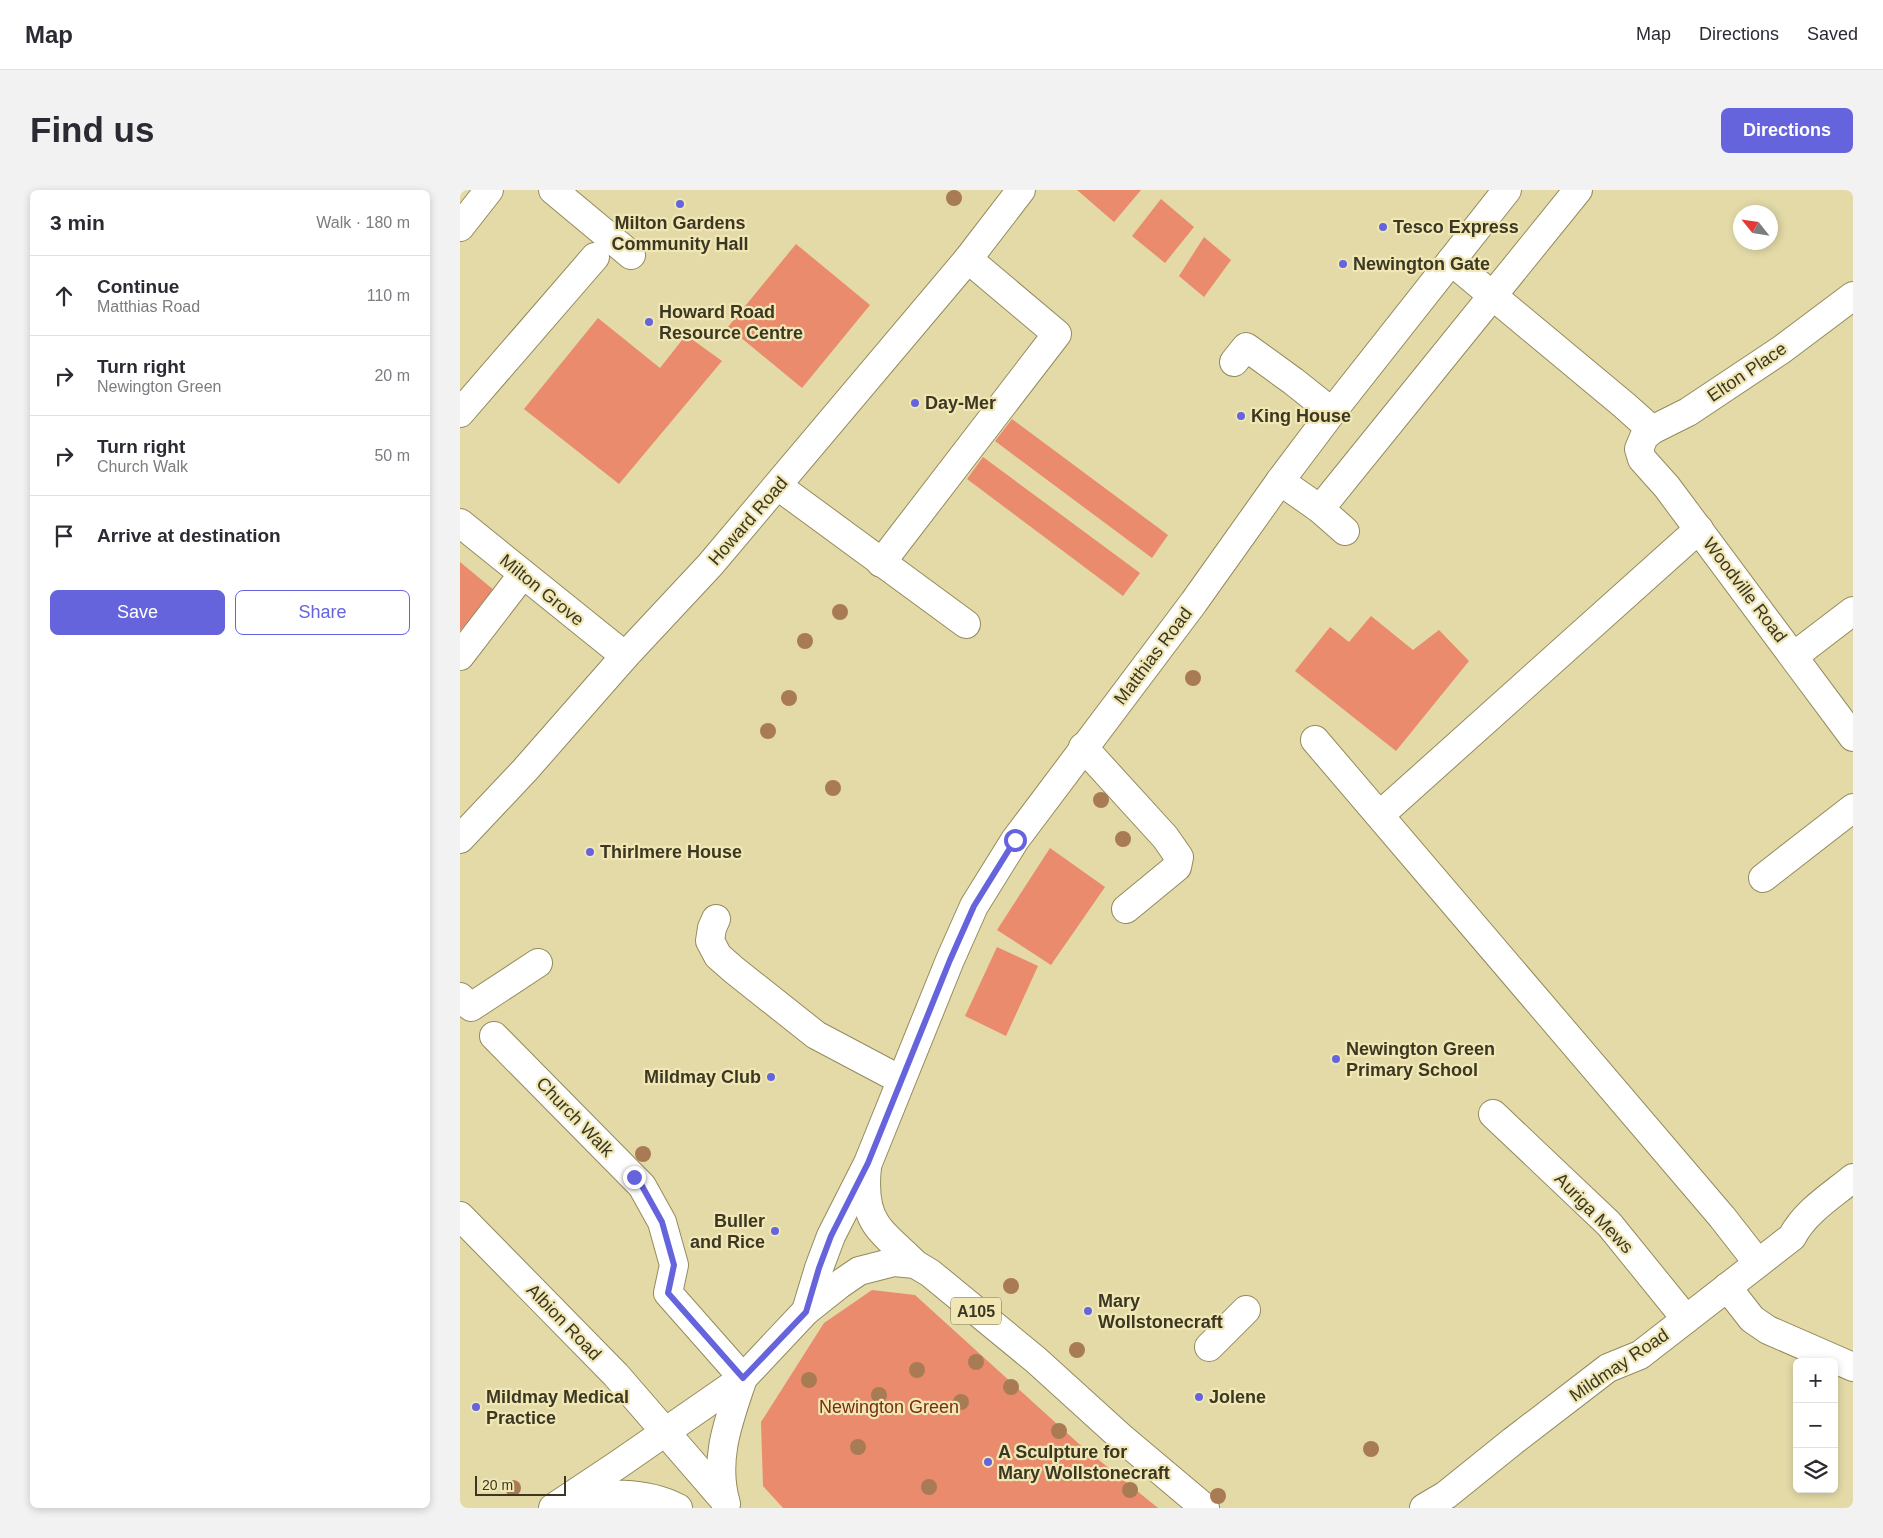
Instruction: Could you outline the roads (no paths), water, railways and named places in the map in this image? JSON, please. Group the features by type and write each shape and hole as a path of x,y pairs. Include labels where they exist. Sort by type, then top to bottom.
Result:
{"street":[{"path":"460,227 489,190"},
{"path":"553,190 631,255"},
{"name":"Howard Road","path":"461,837 525,770 625,656 710,565 968,259 1021,190"},
{"name":"Matthias Road","path":"806,1312 831,1236 868,1163 950,960 974,906 1015,840 1083,747 1194,602 1280,481 1332,412 1507,190"},
{"path":"1320,509 1578,190"},
{"path":"460,413 595,257"},
{"path":"881,563 1057,334 968,259"},
{"path":"1451,261 1624,405 1646,437"},
{"name":"Elton Place","path":"1646,437 1704,402 1781,350 1853,296"},
{"path":"1234,362 1246,347 1332,412"},
{"name":"Woodville Road","path":"1646,437 1639,453 1642,460 1667,487 1699,529 1853,737"},
{"path":"1280,481 1320,509 1345,531"},
{"path":"778,486 966,624"},
{"name":"Milton Grove","path":"460,524 625,656"},
{"path":"1380,815 1699,529"},
{"path":"460,656 524,574"},
{"path":"1794,656 1853,611"},
{"path":"1315,740 1722,1217 1758,1263"},
{"path":"1083,747 1165,837 1179,857 1177,867 1126,909"},
{"path":"1763,878 1853,808"},
{"path":"716,919 710,941 718,956 734,970 816,1036 901,1080"},
{"path":"460,996 471,1007 538,963"},
{"name":"Church Walk","path":"494,1036 642,1186 662,1222 674,1265 668,1293 743,1378"},
{"name":"Auriga Mews","path":"1493,1114 1610,1224 1686,1319"},
{"name":"Matthias Road","path":"868,1163 865,1183 868,1202 876,1224 915,1264"},
{"name":"Mildmay Road","path":"1424,1508 1446,1495 1513,1440 1608,1368 1640,1355 1792,1237 1806,1216 1853,1178"},
{"name":"Albion Road","path":"460,1216 616,1375 726,1504"},
{"path":"553,1508 743,1378 806,1312 859,1271 894,1262 915,1264"},
{"name":"A105","path":"915,1264 930,1273 1036,1360 1123,1439 1205,1508"},
{"path":"1727,1287 1752,1319 1768,1330 1853,1367"},
{"path":"1209,1347 1246,1310"},
{"path":"726,1504 720,1478 720,1461 729,1418 743,1378"},
{"path":"558,1508 575,1501 596,1497 626,1495 665,1501 678,1508"}],"place":[{"name":"Milton Gardens Community Hall","path":"680,204"},
{"name":"Tesco Express","path":"1383,227"},
{"name":"Newington Gate","path":"1343,264"},
{"name":"Howard Road Resource Centre","path":"649,322"},
{"name":"Day-Mer","path":"915,403"},
{"name":"King House","path":"1241,416"},
{"name":"Thirlmere House","path":"590,852"},
{"name":"Newington Green Primary School","path":"1336,1059"},
{"name":"Mildmay Club","path":"771,1077"},
{"name":"Buller and Rice","path":"775,1231"},
{"name":"Mary Wollstonecraft","path":"1088,1311"},
{"name":"Jolene","path":"1199,1397"},
{"name":"Mildmay Medical Practice","path":"476,1407"},
{"name":"A Sculpture for Mary Wollstonecraft","path":"988,1462"}],"park label":[{"name":"Newington Green","path":"889,1407"}]}
